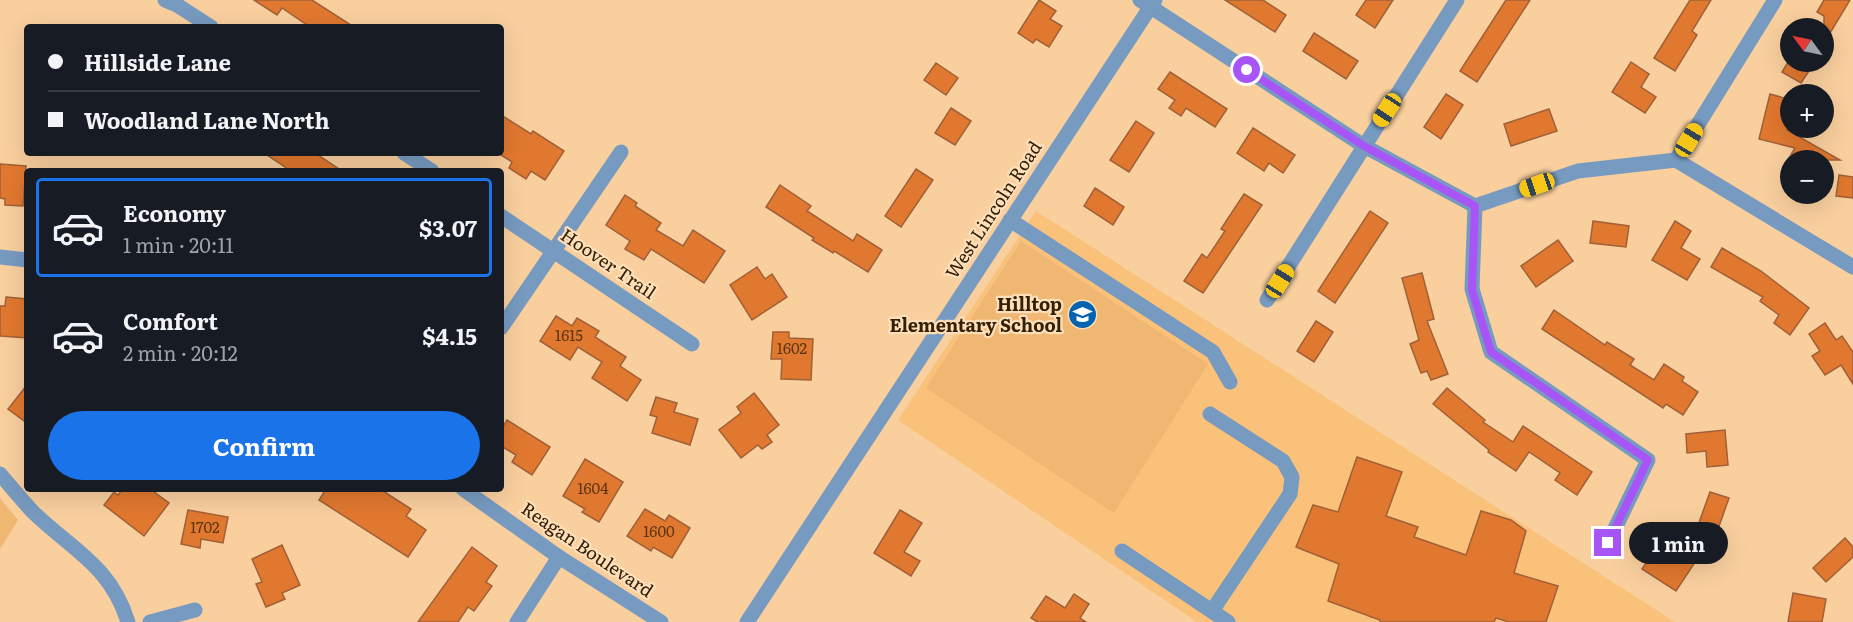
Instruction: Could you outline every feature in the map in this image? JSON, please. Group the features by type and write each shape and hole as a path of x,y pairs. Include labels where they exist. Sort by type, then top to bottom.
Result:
{"street":[{"path":"165,0 177,4 207,24"},
{"path":"1268,300 1457,0"},
{"path":"1676,160 1775,0"},
{"path":"1148,2 1364,146 1475,206 1578,171 1676,160 1852,265"},
{"name":"West Lincoln Road","path":"747,622 1010,220 1148,2"},
{"path":"504,324 621,153"},
{"path":"409,156 427,168"},
{"path":"1475,206 1472,290 1491,352 1648,460 1608,543"},
{"name":"Hoover Trail","path":"504,218 692,344"},
{"path":"1010,220 1213,352 1230,382"},
{"path":"0,257 24,260"},
{"path":"1210,414 1283,461 1292,477 1290,494 1212,611"},
{"path":"0,474 34,512 99,569 118,597 128,622"},
{"name":"Reagan Boulevard","path":"467,492 559,557 661,622"},
{"path":"1122,551 1228,622"},
{"path":"517,622 559,557"},
{"path":"150,622 195,610"}],"shaded area":[{"name":"Hilltop Elementary School","path":"1036,211 1675,622 1197,622 898,420"},
{"path":"1021,241 1208,364 1114,513 926,388"},
{"path":"0,498 18,520 0,549"}],"building":[{"path":"254,0 312,0 349,24 306,24 282,8 277,15"},
{"path":"1039,0 1056,11 1050,19 1062,26 1049,47 1036,39 1033,43 1018,33"},
{"path":"1225,0 1263,0 1286,15 1275,32"},
{"path":"1366,0 1393,0 1375,28 1356,15"},
{"path":"1506,0 1530,0 1477,82 1460,71"},
{"path":"1690,0 1711,0 1692,31 1697,35 1675,71 1654,58"},
{"path":"1824,0 1850,0 1834,26 1834,18 1824,18 1817,12"},
{"path":"1314,33 1358,61 1346,79 1303,51"},
{"path":"1631,62 1649,74 1641,87 1656,97 1645,113 1612,92"},
{"path":"936,63 958,78 946,95 924,80"},
{"path":"1170,72 1227,109 1215,127 1186,108 1181,116 1169,108 1175,100 1158,89"},
{"path":"1782,72 1808,72 1801,83"},
{"path":"1446,94 1463,105 1441,139 1424,127"},
{"path":"1770,94 1780,97 1780,138 1801,138 1822,150 1794,150 1795,148 1759,139"},
{"path":"951,108 971,121 955,145 935,133"},
{"path":"1549,109 1557,131 1511,146 1504,124"},
{"path":"504,117 531,134 533,131 564,151 545,180 531,171 526,179 509,168 512,162 503,156"},
{"path":"1136,121 1154,133 1129,172 1110,160"},
{"path":"1253,128 1295,155 1283,173 1269,163 1264,171 1237,153"},
{"path":"268,156 320,156 338,168 286,168"},
{"path":"0,164 26,166 24,168 23,206 5,205 5,199 0,198"},
{"path":"916,169 933,180 901,227 885,216"},
{"path":"1839,175 1853,177 1853,198 1836,196"},
{"path":"780,185 811,206 807,211 853,241 857,234 882,250 868,272 812,240 814,238 766,207"},
{"path":"1095,188 1124,207 1113,225 1084,206"},
{"path":"1244,194 1262,205 1203,293 1184,281 1202,254 1207,258 1225,231 1221,229"},
{"path":"625,195 637,203 635,206 661,223 656,230 683,246 693,230 725,251 704,283 651,249 644,260 625,249 630,241 606,225"},
{"path":"1370,211 1388,223 1335,303 1318,291"},
{"path":"1593,221 1629,226 1626,247 1590,243"},
{"path":"1675,221 1691,231 1681,248 1700,259 1687,280 1652,260"},
{"path":"1558,240 1573,261 1536,287 1521,266"},
{"path":"1722,248 1761,271 1809,308 1790,335 1774,323 1779,315 1760,301 1763,297 1711,267"},
{"path":"757,267 765,279 772,274 787,297 752,320 730,285"},
{"path":"1422,273 1434,319 1427,321 1448,374 1431,380 1427,371 1421,373 1410,344 1419,340 1402,278"},
{"path":"6,297 24,299 24,338 0,336 0,306 5,306"},
{"path":"1554,310 1605,345 1607,342 1634,359 1630,365 1654,380 1664,364 1684,377 1682,381 1698,392 1683,415 1666,404 1663,408 1542,329"},
{"path":"556,316 572,326 577,318 599,331 595,337 626,357 620,366 641,380 627,401 592,378 602,362 578,347 570,360 540,341"},
{"path":"1316,321 1333,332 1314,362 1297,351"},
{"path":"1825,323 1836,340 1842,336 1853,352 1853,384 1841,365 1825,375 1812,356 1820,351 1809,334"},
{"path":"773,332 789,332 789,338 813,339 811,380 781,379 782,359 771,359"},
{"path":"1447,388 1485,420 1483,422 1513,442 1523,426 1592,472 1577,495 1555,480 1560,473 1529,452 1516,471 1488,452 1489,450 1433,404"},
{"path":"24,389 24,421 8,409"},
{"path":"754,393 779,425 767,435 772,442 762,449 758,445 741,458 719,430 741,413 737,407"},
{"path":"656,397 677,403 674,412 698,419 690,445 652,433 657,417 650,415"},
{"path":"507,420 550,447 532,475 512,462 516,455 504,448 504,425"},
{"path":"1725,430 1728,465 1707,467 1706,451 1687,453 1686,434"},
{"path":"1357,457 1402,472 1386,516 1418,527 1414,537 1466,555 1481,511 1511,520 1526,531 1514,573 1558,586 1546,622 1509,622 1496,618 1494,622 1380,622 1380,620 1328,601 1339,564 1296,547 1313,505 1338,512"},
{"path":"585,459 623,482 599,522 582,512 585,509 563,496"},
{"path":"114,492 118,495 120,492 154,492 169,503 144,536 104,505"},
{"path":"324,492 385,492 411,509 406,516 426,530 408,557 319,500"},
{"path":"1710,492 1729,498 1712,546 1707,544 1676,591 1642,569 1653,552 1668,562 1677,549 1687,556"},
{"path":"645,509 665,521 669,515 690,528 672,558 653,547 651,551 627,536"},
{"path":"188,510 228,517 223,543 201,539 200,548 181,544"},
{"path":"900,510 922,523 904,552 920,561 911,576 874,553"},
{"path":"1845,538 1853,547 1853,557 1826,582 1813,568"},
{"path":"282,545 300,585 282,593 285,599 266,607 256,584 262,582 252,559"},
{"path":"472,547 497,566 486,582 492,586 474,611 468,607 458,622 418,622"},
{"path":"1793,593 1826,599 1822,622 1788,622"},
{"path":"1074,594 1089,604 1080,618 1086,622 1038,622 1031,618 1046,596 1065,608"}],"place":[{"name":"Hilltop Elementary School","path":"1083,315"}],"route":[{"path":"1247,70 1364,146 1475,206 1472,290 1491,352 1648,460 1608,543"}]}
